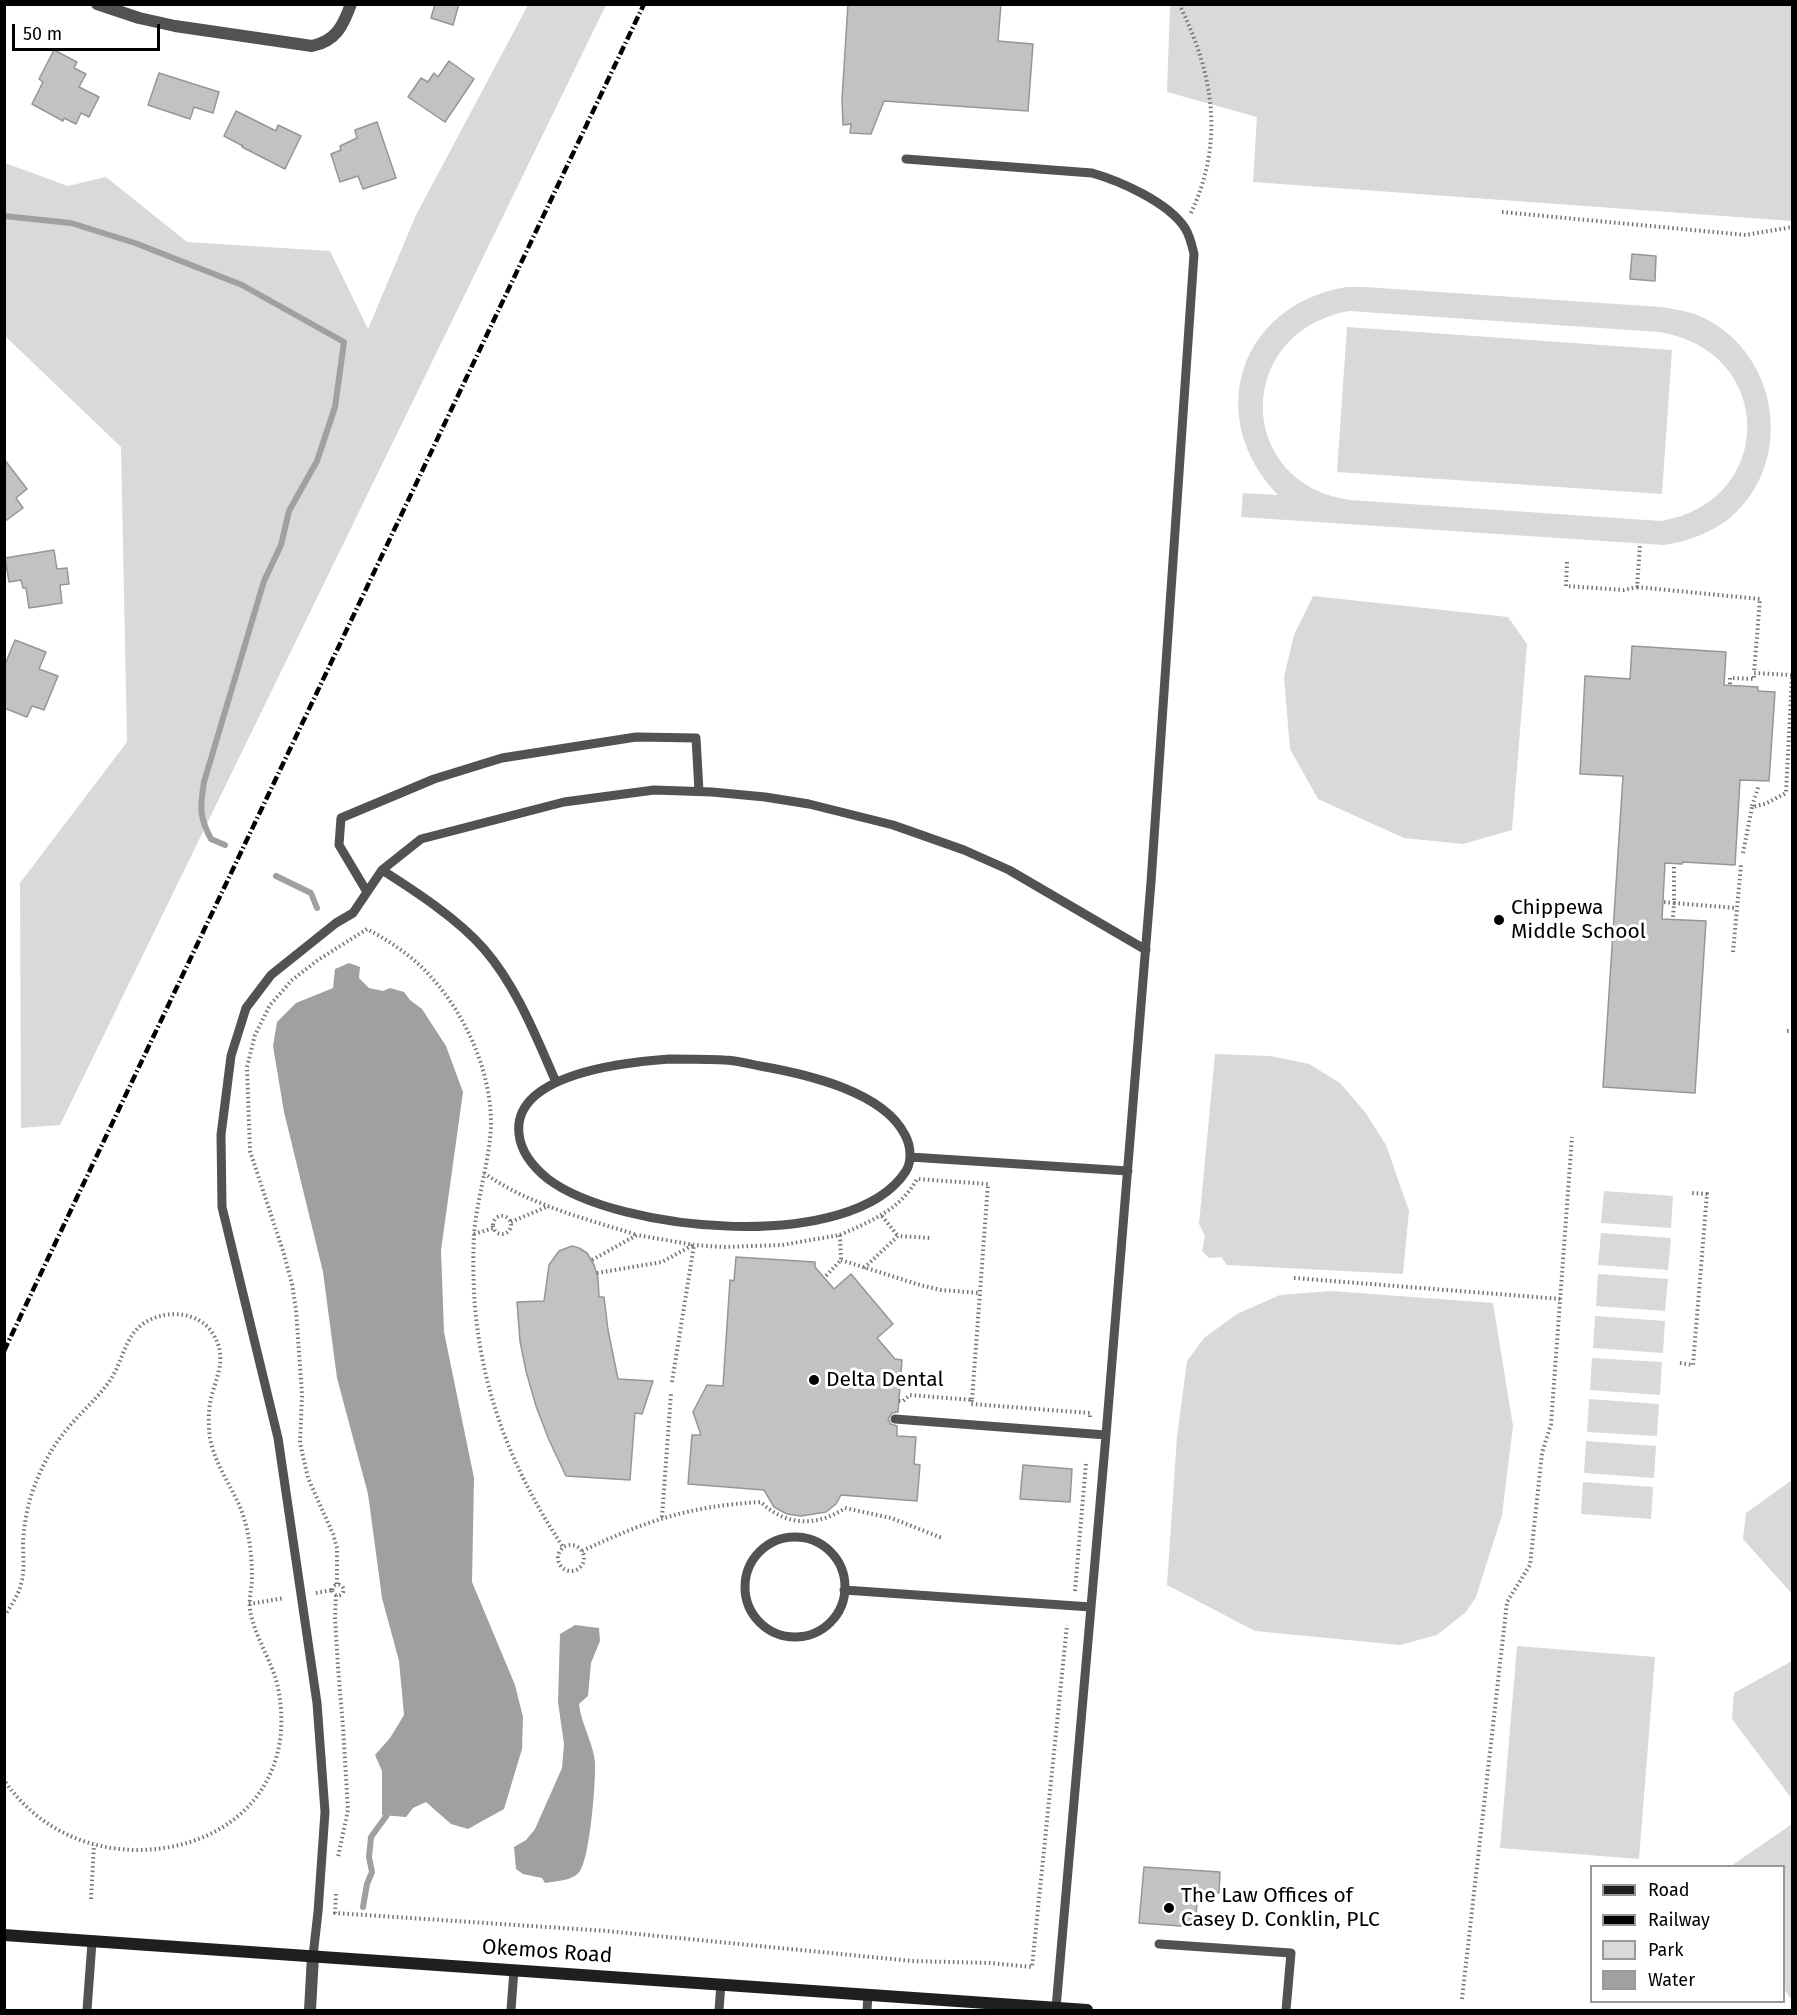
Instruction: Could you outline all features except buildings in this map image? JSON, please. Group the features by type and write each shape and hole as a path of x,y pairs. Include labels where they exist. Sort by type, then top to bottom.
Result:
{"main road":[{"name":"Okemos Road","path":"4,1935 1087,2010"}],"street":[{"path":"97,4 139,18 175,26 312,46 330,40 341,28 351,4"},
{"path":"310,2010 313,1956"}],"lane":[{"path":"906,159 1092,173 1109,178 1143,194 1176,217 1190,239 1194,254 1146,950 1056,2008"},
{"path":"367,892 339,845 340,818 435,779 502,758 636,737 696,738 699,791"},
{"path":"313,1956 325,1812 317,1703 278,1438 222,1207 222,1135 231,1056 246,1008 271,975 336,923 353,913 382,870 421,839 564,802 654,790 699,791 765,797 809,804 893,825 964,850 1009,870 1146,950"},
{"path":"382,870 447,915 483,948 511,986 556,1082"},
{"path":"669,1059 726,1060 798,1072 853,1092 888,1114 900,1125 907,1138 910,1157 907,1169 889,1190 851,1211 808,1222 767,1227 721,1226 665,1220 621,1211 579,1196 548,1179 525,1156 520,1144 518,1128 524,1107 532,1098 556,1082 619,1064 669,1059"},
{"path":"910,1157 1128,1171"},
{"path":"895,1419 1106,1435"},
{"path":"798,1537 821,1544 838,1561 843,1572 844,1590 840,1608 826,1627 815,1633 791,1637 768,1630 759,1622 747,1602 745,1578 752,1561 764,1547 774,1541 798,1537"},
{"path":"844,1590 1091,1607"},
{"path":"87,2010 92,1942"},
{"path":"1160,1944 1291,1953 1286,2010"},
{"path":"511,2010 514,1970"},
{"path":"720,2010 721,1984"},
{"path":"867,2010 868,1995"}],"path":[{"path":"1179,4 1202,57 1211,106 1211,131 1206,164 1195,204 1184,227"},
{"path":"1502,212 1746,235 1792,227"},
{"path":"1637,587 1640,545"},
{"path":"1567,562 1566,586 1624,590 1637,587 1760,599 1754,679 1730,678 1730,684"},
{"path":"1752,807 1765,804 1786,793 1792,676 1754,673"},
{"path":"1743,853 1759,785"},
{"path":"1733,952 1740,865"},
{"path":"1673,918 1674,867"},
{"path":"1664,902 1736,908"},
{"path":"316,1593 332,1590 337,1584 338,1548 308,1478 300,1443 302,1394 299,1340 292,1284 250,1151 247,1067 255,1035 270,1005 292,980 318,960 367,929 406,954 433,978 464,1025 481,1063 487,1083 490,1126 489,1150 474,1234 475,1307 480,1343 492,1401 501,1430 533,1499 563,1547"},
{"path":"1787,1031 1792,1031"},
{"path":"1462,1999 1507,1602 1530,1565 1542,1453 1551,1424 1572,1137"},
{"path":"484,1173 514,1192 549,1206 637,1235 694,1245 753,1247 782,1245 840,1235 841,1260 824,1278"},
{"path":"917,1179 988,1184 971,1404 1090,1413 1090,1418"},
{"path":"1680,1363 1693,1365 1707,1194 1692,1193"},
{"path":"511,1222 549,1206"},
{"path":"507,1216 511,1222 511,1229 508,1233 498,1233 494,1228 494,1221 497,1217 507,1216"},
{"path":"882,1216 898,1236"},
{"path":"474,1234 494,1228"},
{"path":"592,1260 637,1235"},
{"path":"864,1268 898,1236 931,1238"},
{"path":"597,1273 662,1262 694,1245"},
{"path":"672,1382 694,1245"},
{"path":"841,1260 920,1285 980,1293"},
{"path":"1294,1278 1561,1299"},
{"path":"4,1616 21,1587 26,1515 38,1476 69,1425 100,1394 113,1377 134,1332 149,1320 168,1314 190,1316 207,1326 213,1333 220,1350 220,1368 209,1408 210,1438 219,1465 236,1497 249,1539 252,1582 249,1604 261,1645 278,1686 282,1733 278,1756 270,1778 250,1804 229,1822 186,1842 145,1850 125,1850 94,1845 70,1837 39,1818 15,1795 4,1780"},
{"path":"662,1517 671,1393"},
{"path":"899,1401 903,1401 910,1395 972,1400"},
{"path":"1075,1591 1086,1463"},
{"path":"582,1551 662,1517 711,1506 760,1502 769,1510 790,1520 813,1522 845,1508 891,1518 942,1538"},
{"path":"572,1545 582,1551 584,1556 580,1567 569,1571 563,1569 558,1553 563,1547 572,1545"},
{"path":"336,1595 343,1591 337,1584"},
{"path":"332,1590 336,1595 335,1617 348,1810 337,1860"},
{"path":"249,1604 284,1598"},
{"path":"336,1892 335,1913 607,1930 912,1961 990,1963 1032,1967 1067,1625"},
{"path":"91,1899 94,1845"}],"green space":[{"path":"528,5 606,5 60,1125 21,1128 20,883 127,742 121,447 5,336 5,163 68,186 106,177 187,242 330,251 368,329 416,215"},
{"path":"1170,5 1792,5 1792,221 1253,182 1257,117 1167,92"},
{"path":"1346,287 1365,287 1661,307 1697,315 1724,331 1746,352 1761,378 1769,407 1771,437 1765,466 1752,493 1731,517 1716,528 1699,536 1664,545 1241,517 1243,493 1278,495 1255,464 1242,432 1238,400 1244,368 1258,340 1280,316 1309,298","holes":["1349,311 1659,332 1697,345 1725,366 1742,395 1747,426 1742,458 1726,486 1699,508 1661,521 1350,500 1312,488 1285,467 1269,439 1263,407 1268,376 1284,347 1311,324"]},
{"path":"1347,327 1672,350 1662,494 1337,472"},
{"path":"1313,596 1508,617 1527,644 1512,830 1463,844 1404,838 1318,799 1290,749 1284,677 1294,635"},
{"path":"1215,1054 1271,1056 1309,1064 1340,1083 1365,1112 1386,1145 1409,1211 1403,1274 1227,1265 1221,1257 1209,1258 1202,1251 1205,1236 1199,1224"},
{"path":"1604,1191 1673,1196 1671,1228 1601,1223"},
{"path":"1601,1233 1671,1238 1668,1270 1598,1265"},
{"path":"1598,1274 1668,1279 1665,1311 1596,1306"},
{"path":"1331,1291 1493,1303 1513,1426 1502,1515 1476,1597 1466,1612 1437,1635 1400,1645 1255,1631 1167,1585 1177,1436 1187,1361 1204,1338 1237,1314 1280,1295"},
{"path":"1595,1316 1665,1321 1663,1353 1593,1348"},
{"path":"1592,1358 1662,1362 1660,1395 1590,1390"},
{"path":"1589,1399 1659,1404 1657,1436 1587,1432"},
{"path":"1586,1441 1656,1446 1654,1478 1584,1473"},
{"path":"1792,1480 1792,1594 1743,1539 1746,1513"},
{"path":"1583,1482 1653,1487 1651,1519 1581,1514"},
{"path":"1517,1646 1655,1657 1639,1859 1500,1848"},
{"path":"1792,1661 1792,1799 1732,1719 1734,1693"},
{"path":"1792,1824 1791,1999 1785,1990 1785,1865 1732,1865"}],"water":[{"path":"349,963 360,967 359,978 369,988 383,991 390,988 404,992 422,1009 446,1046 463,1092 441,1250 444,1332 474,1478 472,1582 515,1685 523,1717 522,1749 504,1809 468,1829 451,1824 426,1802 413,1808 406,1817 382,1815 382,1771 375,1755 390,1738 404,1715 399,1661 382,1598 368,1494 337,1378 323,1272 284,1112 273,1046 277,1022 296,1003 333,988 335,969"},
{"path":"575,1625 599,1628 600,1641 591,1663 588,1696 579,1704 595,1762 592,1818 587,1851 580,1871 569,1879 545,1883 542,1878 523,1874 516,1869 514,1847 526,1840 535,1829 562,1768 564,1744 558,1702 560,1634"}],"waterway":[{"path":"4,216 71,223 135,243 242,285 344,342 335,407 317,461 289,511 281,545 264,581 204,782 202,818 211,839 225,845"},
{"path":"276,876 311,893 317,908"},
{"path":"363,1907 367,1884 372,1872 369,1857 371,1837 387,1815"}],"railway":[{"path":"4,1351 644,4"}],"place":[{"name":"Chippewa Middle School","path":"1499,920"},
{"name":"Delta Dental","path":"814,1380"},
{"name":"The Law Offices of Casey D. Conklin, PLC","path":"1169,1908"}]}
